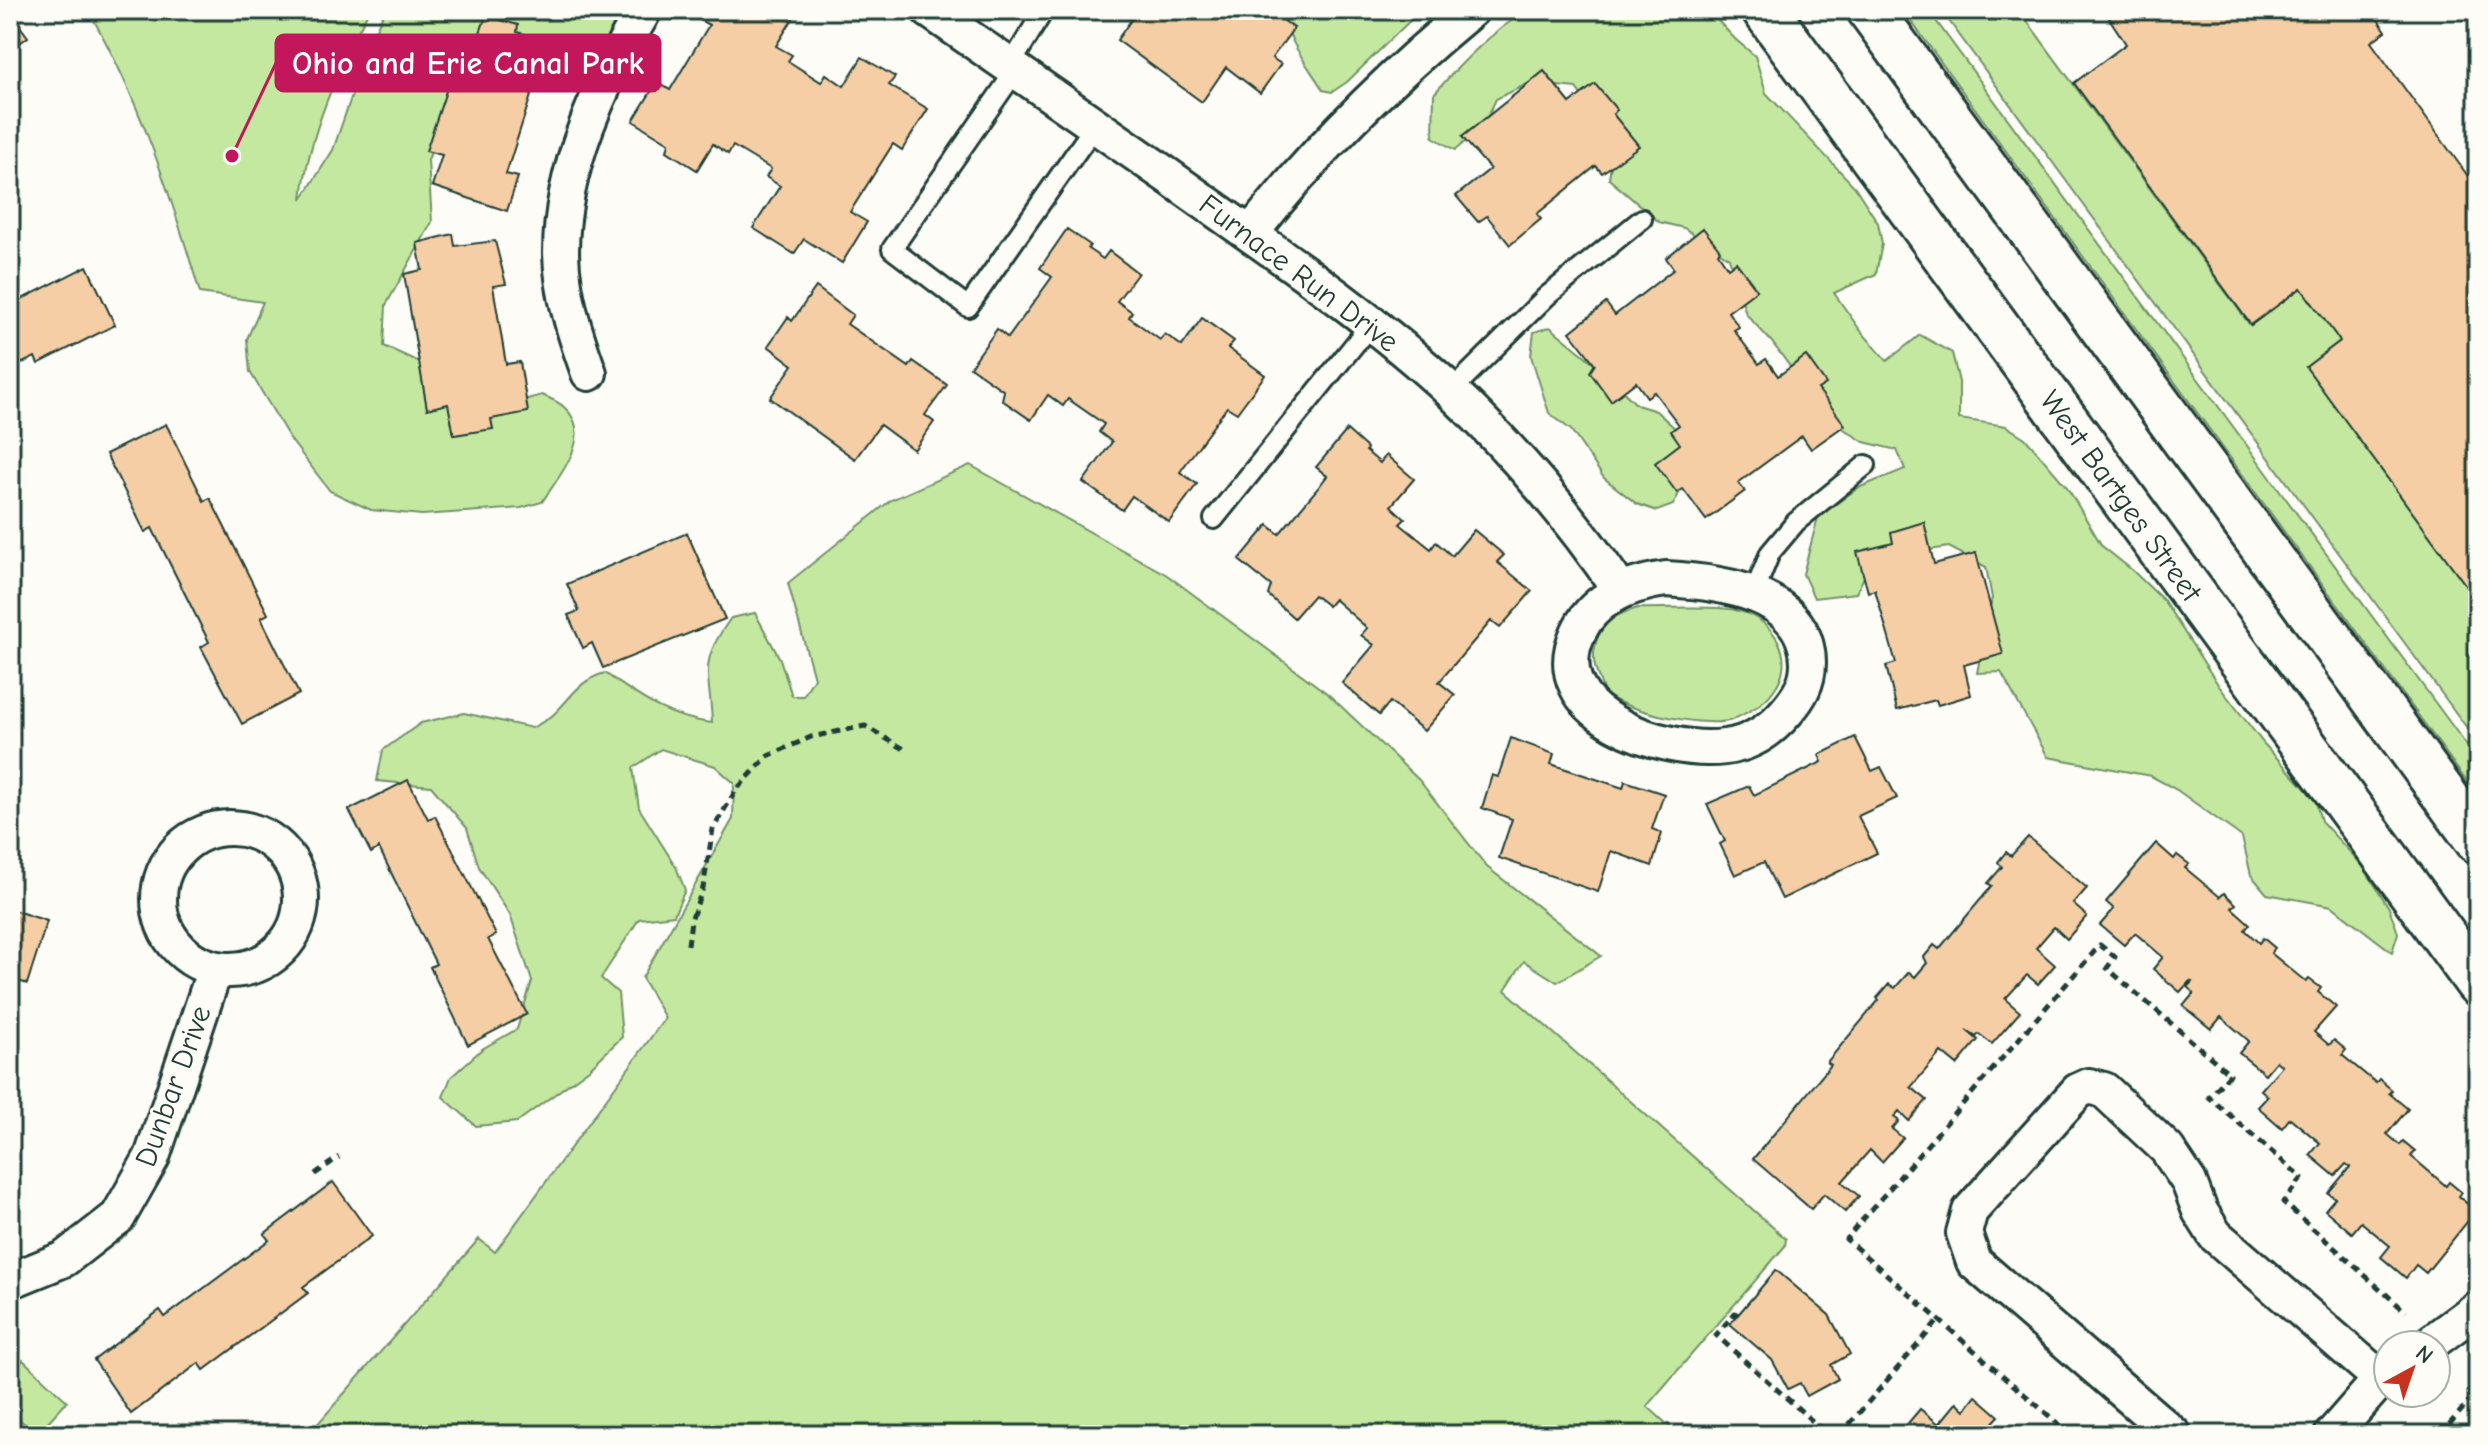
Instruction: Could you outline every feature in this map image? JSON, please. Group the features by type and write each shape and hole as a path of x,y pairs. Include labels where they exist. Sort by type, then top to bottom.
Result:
{"main road":[{"name":"West Bartges Street","path":"1765,10 2478,983"},
{"path":"1870,10 2478,841"}],"street":[{"path":"589,373 574,332 565,294 561,252 566,204 595,102 644,10"},
{"name":"Furnace Run Drive","path":"929,10 1251,233 1371,324 1451,391 1534,477 1582,535 1620,590"},
{"path":"1251,233 1297,177 1347,125 1471,10"},
{"path":"1666,579 1720,584 1754,593 1792,620 1805,641 1808,662 1806,680 1798,698 1780,719 1758,737 1727,747 1698,748 1658,741 1601,716 1579,692 1569,670 1572,646 1582,623 1620,590 1666,579"},
{"name":"Dunbar Drive","path":"225,828 251,831 270,840 287,856 300,883 302,904 289,941 278,953 256,966 228,971 215,969 197,963 179,950 168,935 159,912 163,882 179,852 207,831 225,828"},
{"name":"Dunbar Drive","path":"10,1281 64,1259 118,1217 152,1157 215,969"},
{"path":"2174,1435 1974,1262 1964,1233 1970,1211 2078,1091 2089,1086 2104,1090 2167,1149 2189,1182 2200,1211 2215,1235 2372,1365"},
{"path":"2428,1329 2478,1308"},
{"path":"2332,1435 2372,1390"}],"lane":[{"path":"1044,10 1013,68 892,249 968,307 1096,124"},
{"path":"1451,391 1547,296 1642,219"},
{"path":"1214,519 1371,324"},
{"path":"1754,593 1770,553 1796,522 1866,465"}],"path":[{"path":"688,945 691,920 703,888 713,829 736,790 768,756 811,737 865,726 904,749"},
{"path":"2071,1435 1846,1239 2100,945 2115,957 2107,968 2230,1074 2209,1097 2302,1178 2283,1202 2418,1329"},
{"path":"315,1174 339,1157"},
{"path":"1738,1315 1735,1313 1716,1335 1828,1435"},
{"path":"1840,1435 1939,1320"},
{"path":"2440,1435 2478,1391"}],"green space":[{"path":"88,10 369,10 336,78 318,126 302,199 333,150 371,40 385,10 625,10 599,61 576,74 479,35 462,61 428,160 432,222 386,305 384,346 441,372 468,415 542,395 562,405 573,418 576,443 565,468 542,502 521,508 422,515 371,510 330,491 290,439 250,372 247,339 263,302 200,293 138,112"},
{"path":"1285,10 1421,10 1347,82 1332,92 1323,90 1298,52 1288,31"},
{"path":"1528,10 1708,10 1755,56 1766,93 1855,187 1878,223 1882,244 1876,274 1834,293 1860,330 1887,361 1920,335 1952,353 1959,382 1959,419 2006,426 2025,438 2067,487 2102,546 2164,601 2219,686 2264,744 2315,799 2321,821 2363,866 2389,908 2398,933 2392,952 2332,906 2267,894 2251,875 2242,837 2177,790 2151,776 2048,757 2001,672 1977,673 1992,598 1986,567 1949,547 1909,553 1869,567 1856,593 1814,598 1803,574 1818,517 1858,488 1905,469 1897,450 1864,442 1830,420 1771,341 1746,314 1729,258 1684,228 1659,222 1609,179 1614,140 1576,88 1529,83 1496,99 1483,127 1455,150 1433,137 1434,94 1478,48"},
{"path":"1903,10 1928,10 2467,746 2478,762 2478,797"},
{"path":"1941,10 2019,10 2250,325 2301,288 2340,341 2306,367 2478,602 2478,743"},
{"path":"1550,327 1595,364 1637,405 1656,411 1690,442 1683,486 1673,505 1657,511 1637,504 1604,478 1571,430 1549,413 1531,356 1534,332"},
{"path":"970,465 1167,575 1328,694 1419,780 1487,867 1601,956 1557,982 1524,961 1505,990 1786,1239 1785,1246 1647,1406 1679,1435 308,1435 479,1239 495,1252 665,1018 642,978 733,819 734,783 715,766 661,749 633,768 639,808 676,867 685,890 674,915 639,919 601,978 618,993 622,1037 589,1069 517,1122 476,1126 443,1097 451,1077 482,1049 517,1029 532,981 510,915 479,867 467,828 431,786 377,781 383,750 421,723 464,713 532,728 552,716 582,685 605,673 668,712 712,723 708,669 713,647 731,618 755,613 780,659 792,696 803,696 814,678 788,583 891,500"},
{"path":"1638,608 1735,610 1761,621 1771,630 1782,653 1780,678 1773,691 1750,711 1723,722 1668,717 1615,700 1605,693 1595,668 1594,652 1598,636 1608,622"},
{"path":"23,1360 67,1401 36,1435 10,1410 10,1373"}],"building":[{"path":"10,10 23,11 14,18 28,37 10,50"},
{"path":"701,10 786,10 795,15 776,46 792,55 788,61 821,82 826,74 844,86 862,57 895,77 889,85 928,109 902,150 893,144 850,212 867,222 842,263 804,239 794,254 753,228 780,186 766,177 771,169 733,146 728,154 713,144 697,170 667,151 669,143 633,121 657,82 670,90 709,25 696,18"},
{"path":"1138,10 1269,10 1294,28 1272,58 1281,64 1260,93 1226,67 1202,102 1117,40"},
{"path":"2121,10 2371,10 2386,31 2371,42 2478,190 2478,602 2306,367 2340,341 2301,288 2251,325 2074,83 2126,44 2109,18"},
{"path":"486,16 518,25 517,32 557,44 541,88 534,86 506,174 518,177 507,211 432,186 442,155 426,151 462,43 475,47"},
{"path":"1544,71 1570,103 1595,84 1617,110 1613,114 1639,146 1602,173 1596,166 1537,214 1541,219 1510,245 1487,216 1478,222 1456,196 1490,169 1462,137"},
{"path":"1703,228 1720,250 1718,253 1728,268 1736,262 1757,290 1728,312 1739,327 1734,330 1759,364 1766,359 1778,376 1806,356 1826,384 1818,389 1845,425 1811,449 1802,436 1738,483 1745,491 1706,520 1683,489 1677,493 1655,463 1680,444 1671,431 1679,425 1654,392 1647,397 1636,382 1611,401 1590,372 1595,364 1570,332 1606,303 1615,315 1674,269 1666,258"},
{"path":"1067,229 1090,245 1088,249 1103,259 1109,251 1138,273 1117,301 1132,312 1129,317 1160,340 1165,334 1182,346 1202,318 1234,341 1228,348 1265,375 1237,413 1227,407 1180,472 1197,484 1169,522 1132,496 1122,510 1083,482 1112,442 1099,432 1104,424 1068,399 1063,406 1048,395 1031,420 1002,400 1004,391 970,367 997,329 1008,338 1052,277 1040,268"},
{"path":"453,234 455,246 495,241 506,284 493,286 506,364 520,362 528,412 491,419 493,429 454,435 448,404 427,409 404,274 422,270 417,243"},
{"path":"87,266 115,325 38,364 35,357 10,369 10,305"},
{"path":"816,287 853,315 847,324 909,367 913,361 947,385 925,415 934,422 914,450 880,425 855,459 770,398 793,365 768,346 788,317 792,321"},
{"path":"166,424 204,501 210,498 268,614 261,618 299,694 242,724 201,647 209,642 152,528 145,532 106,454"},
{"path":"1347,430 1380,463 1386,455 1414,479 1391,506 1405,519 1400,524 1431,549 1436,542 1452,556 1474,530 1504,555 1497,562 1532,591 1500,628 1491,621 1439,682 1455,695 1424,731 1390,702 1379,715 1342,683 1374,645 1361,635 1367,628 1334,599 1328,606 1314,595 1294,618 1268,595 1271,586 1239,560 1268,525 1279,534 1318,488 1327,476 1316,467"},
{"path":"1924,522 1934,564 1976,553 2003,654 1964,665 1971,695 1938,705 1936,700 1897,710 1886,666 1896,663 1875,590 1868,592 1857,552 1893,543 1891,532"},
{"path":"687,533 725,619 603,668 592,643 583,648 568,615 579,611 567,584"},
{"path":"1855,737 1872,771 1881,767 1897,798 1858,816 1877,853 1782,899 1764,862 1735,875 1720,844 1725,841 1707,804 1749,786 1754,795 1822,762 1819,755"},
{"path":"1511,738 1554,754 1551,764 1623,788 1625,781 1664,794 1652,829 1662,833 1652,866 1611,851 1598,892 1499,858 1512,819 1482,808 1492,775 1498,777"},
{"path":"408,780 428,819 435,816 496,935 488,939 527,1014 468,1045 430,967 436,964 379,848 371,853 349,810"},
{"path":"2028,837 2087,888 2073,904 2087,916 2067,939 2054,927 2036,948 2055,965 2038,984 2027,975 2005,999 2020,1012 1992,1044 1979,1034 1976,1037 1966,1030 1978,1040 1957,1065 1941,1052 1911,1087 1927,1100 1909,1121 1899,1111 1894,1117 1899,1121 1892,1129 1903,1138 1882,1162 1870,1150 1842,1182 1859,1196 1845,1212 1824,1194 1811,1209 1753,1159 1831,1065 1827,1062 1879,1000 1877,998 1889,984 1895,988 1909,972 1915,977 1927,963 1924,957 1934,945 1939,949 1992,886 1988,883 2002,867 1998,862 2006,852 2011,856"},
{"path":"2156,843 2174,859 2177,855 2189,864 2185,868 2220,897 2224,893 2236,904 2232,908 2250,924 2245,930 2259,943 2263,938 2275,948 2271,953 2306,982 2309,979 2321,988 2318,992 2336,1007 2314,1032 2329,1045 2334,1040 2346,1050 2342,1055 2376,1083 2379,1079 2392,1090 2389,1093 2408,1109 2387,1134 2400,1145 2403,1141 2415,1151 2411,1156 2446,1186 2449,1182 2461,1192 2458,1196 2476,1211 2426,1273 2416,1265 2406,1278 2381,1257 2390,1246 2361,1222 2352,1233 2325,1210 2335,1198 2328,1193 2350,1167 2346,1164 2335,1176 2310,1155 2320,1143 2290,1118 2282,1128 2258,1107 2268,1096 2261,1090 2282,1066 2276,1061 2265,1074 2239,1053 2249,1041 2221,1017 2211,1029 2183,1006 2194,993 2187,987 2192,982 2180,992 2153,969 2163,957 2135,933 2124,945 2100,925 2114,909 2106,902"},
{"path":"10,909 47,921 27,984 10,978"},
{"path":"333,1182 372,1236 303,1287 308,1293 204,1370 199,1363 131,1414 94,1360 160,1310 165,1317 269,1240 264,1234"},
{"path":"1776,1270 1829,1315 1850,1354 1831,1365 1838,1379 1807,1396 1800,1383 1788,1389 1772,1360 1730,1324"},
{"path":"1976,1396 1999,1416 1988,1428 1996,1435 1898,1435 1920,1409 1939,1424 1957,1402 1965,1410"}],"place":[{"name":"Ohio and Erie Canal Park","path":"232,156"}]}
